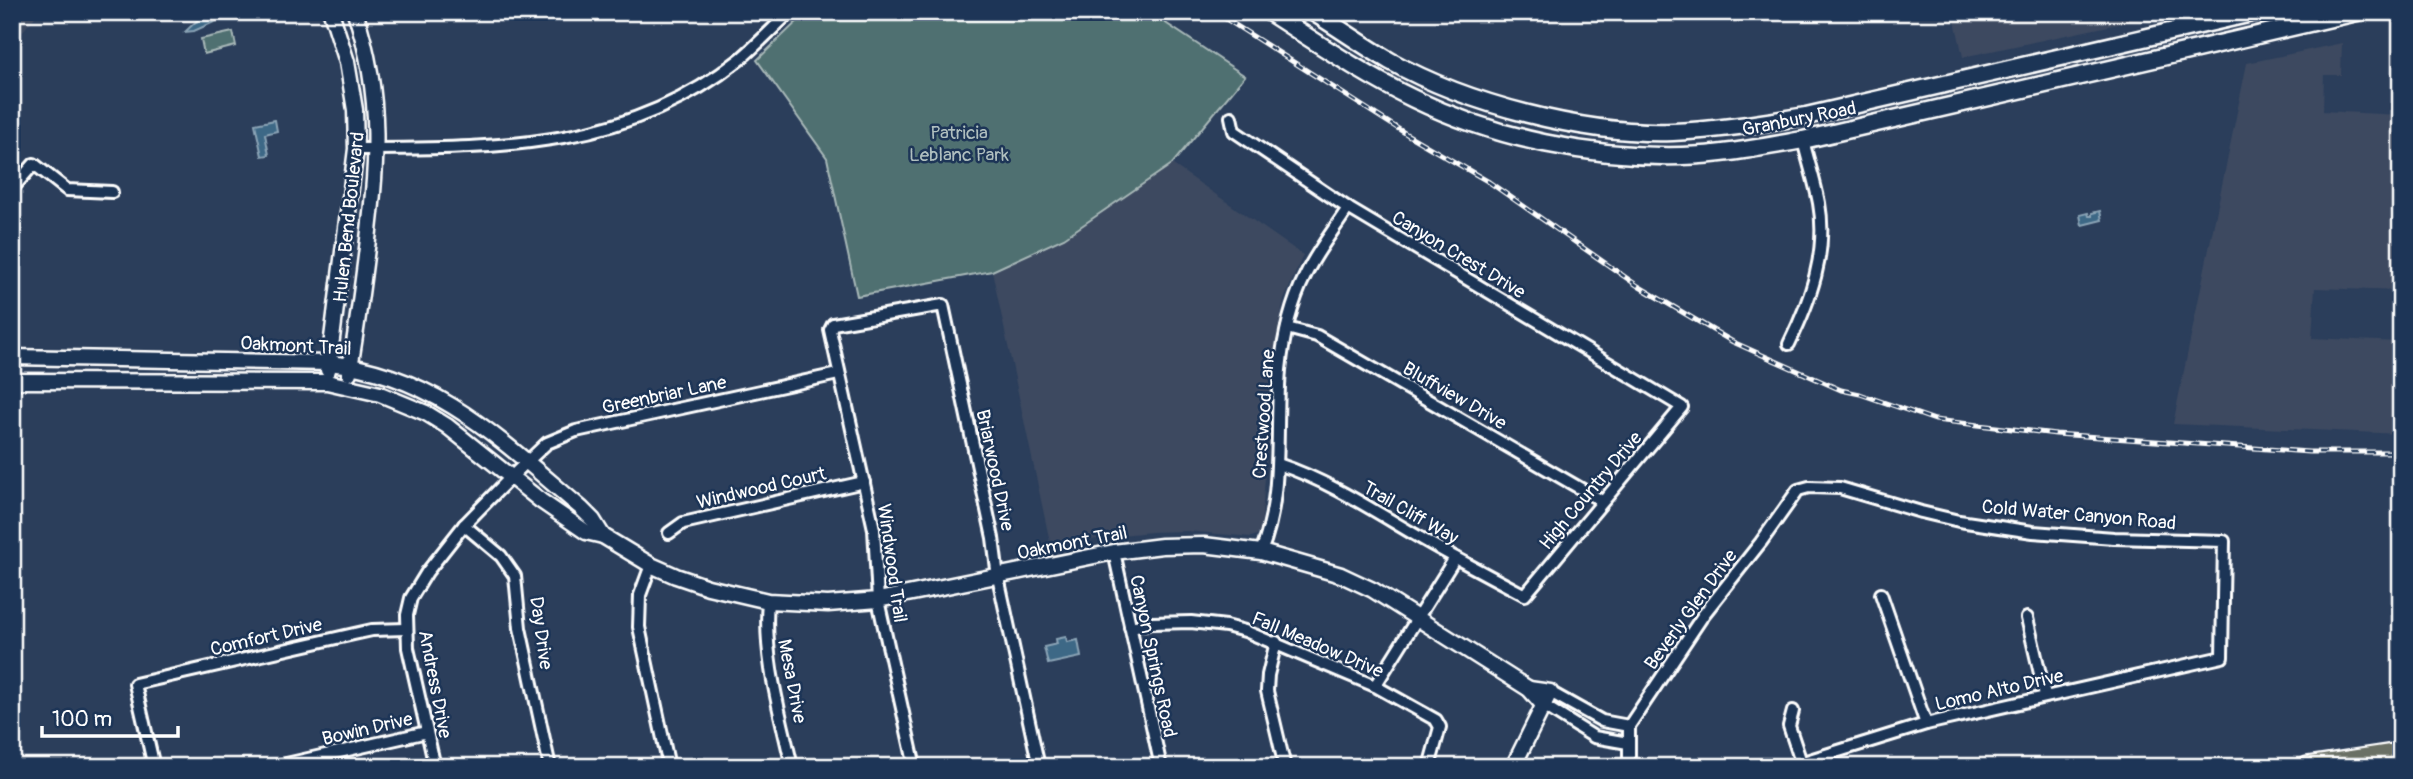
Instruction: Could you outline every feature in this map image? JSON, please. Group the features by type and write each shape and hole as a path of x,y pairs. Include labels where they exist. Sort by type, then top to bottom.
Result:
{"highway":[{"path":"2308,767 2401,753"}],"main road":[{"name":"Granbury Road","path":"1269,12 1380,81 1474,124 1508,135 1583,150 1615,154 1685,156 1738,151 1803,140 2357,12"},
{"name":"Granbury Road","path":"1313,12 1390,61 1491,103 1524,113 1586,125 1672,132 1734,127 1798,117 2247,13"},
{"path":"1380,81 1390,61"},
{"path":"2035,63 2040,86"},
{"path":"1798,117 1803,140"},
{"path":"1583,150 1586,125"}],"street":[{"name":"Hulen Bend Boulevard","path":"327,382 356,149 355,110 347,62 331,12"},
{"name":"Hulen Bend Boulevard","path":"347,385 372,213 377,149 376,110 370,65 355,12"},
{"path":"356,149 506,146 534,143 603,128 653,111 711,79 738,61 790,12"},
{"path":"2247,13 2251,37"},
{"name":"Canyon Crest Drive","path":"1231,117 1234,131 1348,208 1682,407"},
{"path":"1789,344 1808,305 1820,248 1819,206 1803,140"},
{"path":"12,189 34,164 67,190 112,192"},
{"name":"Crestwood Lane","path":"1261,552 1270,525 1278,464 1280,369 1287,328 1304,277 1348,208"},
{"name":"Windwood Trail","path":"915,767 878,600 876,542 830,330 834,324 943,305"},
{"name":"Briarwood Drive","path":"943,305 1039,767"},
{"name":"Bluffview Drive","path":"1287,328 1317,335 1602,501"},
{"name":"Oakmont Trail","path":"12,358 329,363 351,366 406,382 470,415 587,514 603,536"},
{"path":"69,359 69,380"},
{"name":"Greenbriar Lane","path":"511,477 547,443 576,431 838,374"},
{"name":"Oakmont Trail","path":"12,381 327,382 380,394 426,414 456,433 586,532 603,536 651,565 708,587 768,601 828,604 878,600 1114,552 1162,546 1204,545 1261,552 1341,575 1373,590 1415,619 1547,699 1602,722 1629,726"},
{"name":"High Country Drive","path":"1525,596 1682,407"},
{"name":"Trail Cliff Way","path":"1278,464 1308,474 1340,490 1525,596"},
{"name":"Andress Drive","path":"435,767 408,648 406,629 411,598 419,583 464,525 511,477"},
{"name":"Windwood Court","path":"669,533 683,523 864,482"},
{"name":"Cold Water Canyon Road","path":"1809,487 1840,488 1959,521 2033,532 2114,538 2224,541 2222,657"},
{"name":"Beverly Glen Drive","path":"1629,726 1704,614 1798,490 1809,487"},
{"name":"Day Drive","path":"464,525 501,556 515,576 520,628 550,767"},
{"name":"Canyon Springs Road","path":"1114,552 1161,767"},
{"path":"1375,686 1455,558"},
{"path":"651,565 640,595 639,627 669,767"},
{"path":"1881,594 1926,724"},
{"name":"Mesa Drive","path":"768,601 765,627 769,658 792,767"},
{"path":"2027,618 2045,695"},
{"name":"Fall Meadow Drive","path":"1130,627 1168,622 1209,624 1245,631 1375,686 1436,720 1440,727 1429,767"},
{"name":"Comfort Drive","path":"154,767 135,684 372,630 406,629"},
{"path":"1276,642 1267,691 1284,767"},
{"name":"Lomo Alto Drive","path":"1787,767 1926,724 2222,657"},
{"path":"1513,767 1547,699"},
{"name":"Oakmont Trail","path":"1547,699 1594,737 1628,743"},
{"path":"1793,711 1789,726 1801,762"},
{"path":"1629,726 1629,767"},
{"name":"Bowin Drive","path":"273,767 428,732"}],"shaded area":[{"path":"12,12 39,12 12,44"},
{"path":"206,12 236,12 194,31 185,32"},
{"path":"1953,12 2175,12 1963,57"},
{"path":"2342,43 2341,75 2324,75 2323,111 2401,115 2401,291 2315,288 2312,338 2401,342 2401,434 2173,424 2247,63"},
{"path":"275,120 277,131 265,134 269,155 262,156 255,124"},
{"path":"1172,164 1303,255 1284,300 1275,346 1261,530 1251,537 1187,531 1152,532 1051,547 992,271 1064,238"},
{"path":"2100,211 2102,220 2082,225 2080,215 2088,213 2092,216 2092,213"},
{"path":"1066,637 1067,642 1078,640 1081,657 1048,664 1044,647 1057,644 1056,639"}],"green space":[{"name":"Patricia Leblanc Park","path":"807,12 1149,12 1245,76 1172,164 1064,238 992,271 857,296 827,158 757,60"},
{"path":"233,32 236,46 204,54 201,39"}],"railway":[{"path":"1215,12 1408,135 1489,182 1638,286 1733,342 1841,390 1935,420 2056,434 2309,452 2401,452"}]}
